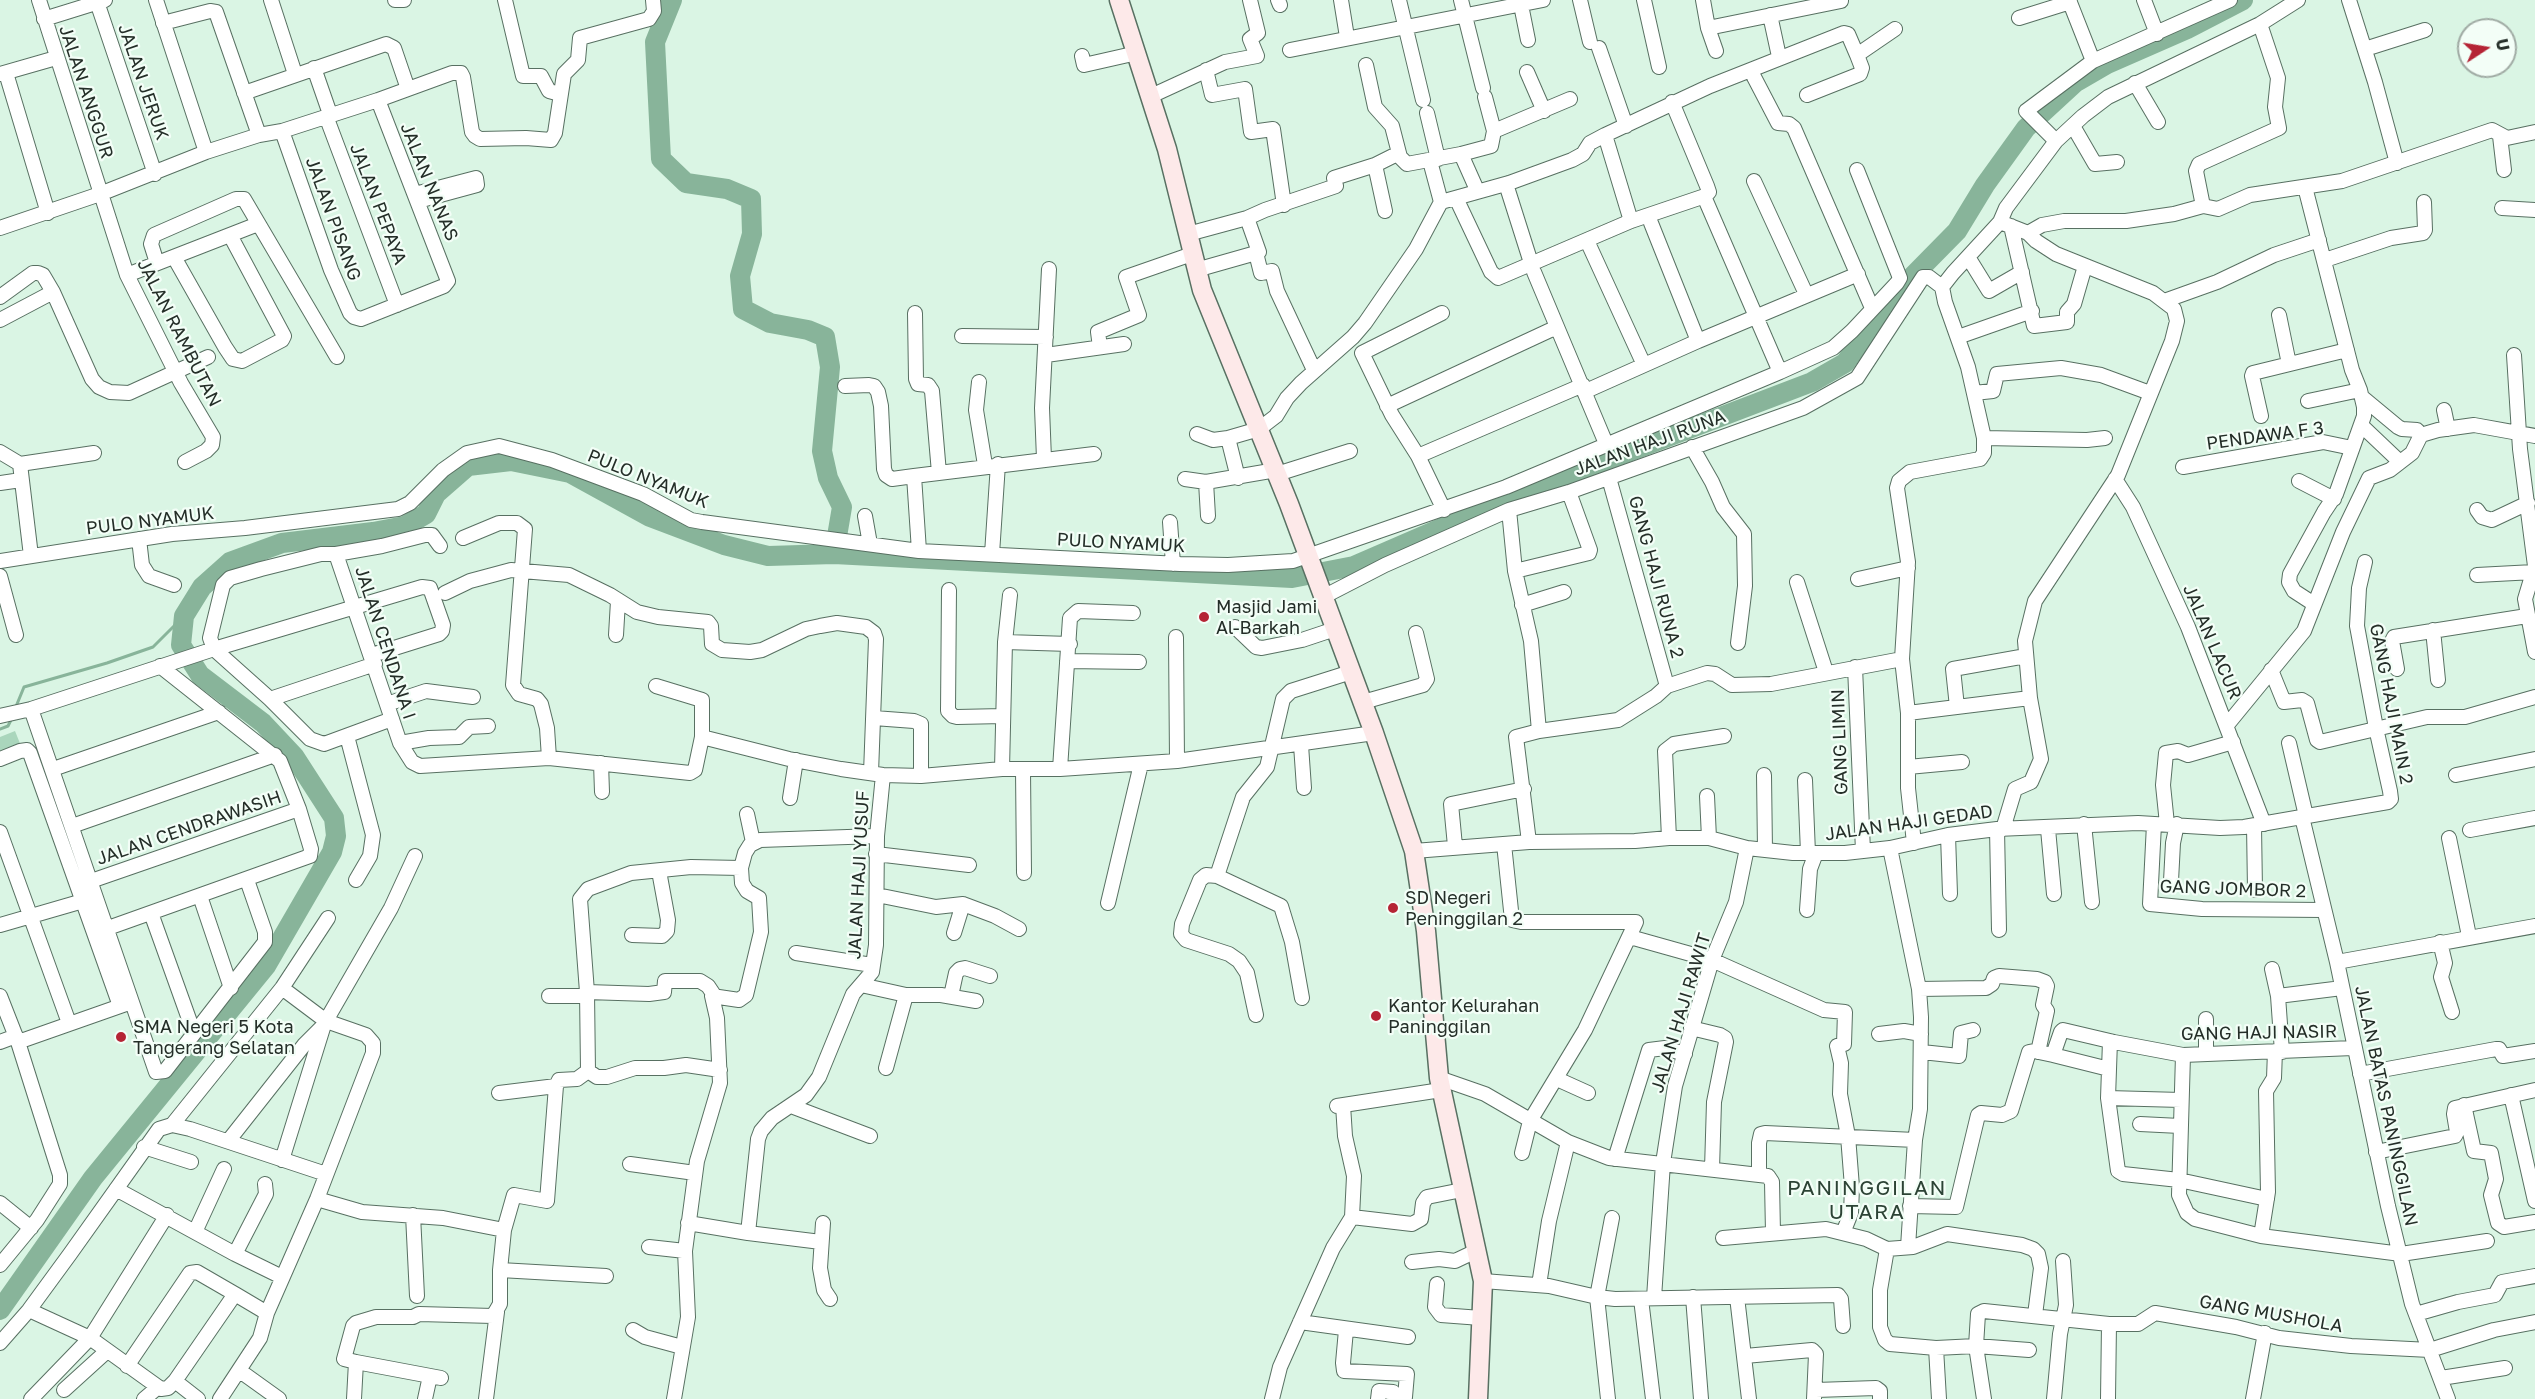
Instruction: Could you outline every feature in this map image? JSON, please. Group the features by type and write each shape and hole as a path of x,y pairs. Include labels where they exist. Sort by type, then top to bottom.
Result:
{"main road":[{"path":"1119,0 1151,96 1176,184 1194,262 1209,309 1277,472 1363,702 1414,851 1426,931 1440,1084 1483,1281 1478,1399"}],"street":[{"name":"JALAN ANGGUR","path":"39,0 100,194"},
{"path":"156,0 206,152"},
{"path":"271,0 295,74"},
{"path":"395,0 404,0"},
{"path":"506,0 523,76 541,76 549,91 560,94"},
{"path":"1,224 48,213 155,174 206,152 259,135 282,131 452,73 461,73 464,77 472,132 480,139 551,140 555,133 564,74 578,60 580,38 649,20 654,11 653,0"},
{"path":"1151,96 1225,62 1257,56 1250,39 1258,33 1250,0"},
{"path":"1341,0 1347,37"},
{"path":"1197,434 1213,440 1228,438 1259,429 1276,416 1287,398 1365,323 1416,249 1441,202 1425,107 1399,0"},
{"path":"1366,65 1375,107 1392,126 1399,153 1407,164 1489,147 1494,131 1461,0"},
{"path":"1290,50 1347,37 1464,16 1520,2 1543,0"},
{"path":"1580,0 1626,126"},
{"path":"1644,0 1659,67"},
{"path":"1703,0 1708,28 1716,51"},
{"path":"2144,0 2157,34"},
{"path":"2056,141 2026,111 2092,61 2157,34 2209,5 2230,0"},
{"path":"2085,266 2074,304 2067,312 2067,322 2034,326 2022,272 2006,224 2006,208 2056,141 2108,97 2260,24 2298,0"},
{"path":"2349,0 2397,163"},
{"path":"44,20 101,1"},
{"name":"JALAN JERUK","path":"101,1 155,174"},
{"path":"1708,28 1841,1"},
{"path":"2019,18 2070,1 2092,61"},
{"path":"1520,2 1528,40"},
{"path":"163,23 210,11 216,12 259,135"},
{"path":"1770,15 1778,52"},
{"path":"2203,206 2196,171 2199,164 2279,128 2275,107 2278,78 2260,24"},
{"path":"1857,55 1896,29"},
{"path":"2365,50 2425,30"},
{"path":"1441,202 1477,190 1506,184 1572,160 1583,154 1590,143 1672,102 1844,33 1848,34 1862,68 1860,74 1807,95"},
{"path":"244,93 389,44 394,48 408,89"},
{"path":"1082,56 1084,65 1137,53"},
{"path":"48,213 3,74 56,58"},
{"name":"JALAN PEPAYA","path":"314,68 328,115 397,305"},
{"path":"1206,70 1212,95 1245,89 1251,132 1274,129 1284,205"},
{"path":"1527,72 1544,111"},
{"path":"1754,77 1778,123 1789,124 1794,128 1872,308"},
{"path":"2135,83 2158,122"},
{"path":"1494,131 1570,99"},
{"name":"JALAN NANAS","path":"378,100 448,277 444,286 397,305"},
{"path":"1456,198 1495,278 1533,269 1587,239 1631,221 1688,203 1709,192 1672,102"},
{"path":"2073,126 2095,164 2117,162"},
{"path":"2028,233 2042,225 2064,221 2126,221 2174,214 2203,206 2225,208 2242,197 2342,181 2492,130 2498,131 2500,136 2504,170"},
{"name":"JALAN PISANG","path":"282,131 331,270 354,317 361,319 397,305"},
{"path":"2500,136 2507,138 2535,132"},
{"path":"1605,135 1631,221"},
{"path":"1188,234 1247,218 1336,186 1334,178 1375,165 1399,153"},
{"path":"1461,154 1477,190"},
{"path":"1375,165 1385,211"},
{"path":"1316,576 1444,510 1607,446 1833,348 1900,278 1857,170"},
{"path":"1754,181 1806,294"},
{"path":"1506,184 1533,269 1607,446"},
{"path":"2305,187 2352,370 2362,394 2364,416 2334,499 2324,512 2290,574 2289,582 2294,591 2314,604"},
{"name":"JALAN RAMBUTAN","path":"100,194 127,275 213,437 212,445 206,451 185,462"},
{"path":"158,263 151,244 154,235 236,199 244,199 337,357"},
{"path":"1706,201 1780,372"},
{"path":"2325,260 2391,238 2423,233 2425,230 2424,202"},
{"path":"2502,208 2535,210"},
{"path":"1247,218 1259,252 1256,253 1260,273 1272,270 1277,291 1314,370"},
{"path":"127,275 258,224"},
{"path":"1651,224 1698,341"},
{"path":"2000,930 2000,829 2015,789 2031,782 2042,759 2030,698 2026,656 2027,626 2035,601 2115,479 2172,341 2177,321 2174,309 2142,288 2056,254 2028,233 2006,224"},
{"path":"1914,843 1908,768 1908,713 1902,659 1908,568 1896,495 1899,481 1910,472 1980,459 1984,453 1984,438 1974,393 1942,287 1968,257 2006,224"},
{"path":"174,257 225,347 235,361 242,361 285,336 230,235"},
{"path":"2164,301 2217,282 2255,262 2298,245 2319,240"},
{"path":"1589,245 1644,365"},
{"path":"1100,347 1098,332 1139,315 1126,277 1194,262 1256,253"},
{"path":"1968,257 1989,291 2022,272"},
{"path":"1044,459 1042,408 1049,269"},
{"path":"0,297 12,286 33,273 43,275 53,292 92,379 99,387 110,392 129,393 208,357"},
{"path":"1418,456 1644,365 1858,273"},
{"name":"JALAN HAJI RUNA","path":"1316,576 1385,565 1509,510 1569,492 1803,408 1857,378 1923,277 1929,277 1942,287"},
{"path":"0,319 53,292"},
{"path":"1958,337 2031,312"},
{"path":"915,313 916,379 918,384 928,385 932,391 939,473"},
{"path":"1442,313 1362,352 1368,369 1418,456 1444,510"},
{"path":"2279,315 2289,364"},
{"path":"1387,405 1557,327"},
{"path":"962,336 1046,337"},
{"path":"1046,356 1124,344"},
{"path":"2261,416 2253,373 2347,350"},
{"path":"2514,355 2519,412 2518,434 2531,512 2534,572 2525,599 2531,619 2535,652"},
{"path":"1974,393 1992,391 1997,374 2061,368 2101,375 2150,393"},
{"path":"979,382 976,410 991,465 992,554"},
{"path":"845,386 869,385 877,389 881,406 886,475 892,479 1094,454"},
{"path":"2308,401 2362,394 2398,427 2416,430 2421,435"},
{"path":"2444,410 2448,429"},
{"path":"2361,424 2400,462"},
{"path":"2227,725 2304,631 2365,482 2400,462 2415,449 2421,435 2474,425 2535,436"},
{"path":"1228,438 1238,478"},
{"path":"1984,438 2087,440 2105,438"},
{"name":"PENDAWA F 3","path":"2183,466 2324,442 2352,448"},
{"name":"PULO NYAMUK","path":"0,561 139,539 398,509 410,503 443,470 467,453 499,446 552,460 622,487 691,520 919,550 1173,564 1287,562 1316,576"},
{"path":"1692,447 1723,507 1744,534 1745,586 1737,643"},
{"path":"1185,479 1206,482 1277,472 1350,451"},
{"path":"0,452 20,464 94,453"},
{"path":"20,464 31,556"},
{"path":"914,476 919,550"},
{"name":"GANG HAJI RUNA 2","path":"1609,478 1666,686"},
{"name":"JALAN LACUR","path":"2115,479 2133,507 2183,616 2233,742 2259,825 2255,890"},
{"path":"0,483 21,480"},
{"path":"2299,481 2334,499"},
{"path":"1206,482 1208,516"},
{"path":"1515,571 1589,553 1590,550 1569,492"},
{"path":"1509,510 1515,571 1531,641 1539,731"},
{"path":"2477,510 2482,517 2492,520 2531,512"},
{"path":"865,516 869,544"},
{"path":"1170,522 1173,564"},
{"path":"464,538 499,523 517,523 523,526 526,533 513,685 519,694 537,699 542,704 547,728 549,758"},
{"path":"228,529 232,525 244,524"},
{"path":"209,650 223,585 228,580 261,568 321,554 336,554 429,534 440,546"},
{"path":"139,539 142,565 149,576 174,585"},
{"name":"JALAN CENDANA I","path":"336,554 356,607 400,743"},
{"name":"GANG HAJI MAIN 2","path":"2304,817 2390,801 2356,614 2365,562"},
{"path":"1858,579 1908,568"},
{"path":"445,593 470,581 499,572 523,569 569,575 637,612 708,622 711,626 712,644 722,650 750,652 762,650 806,629 837,624 866,627 874,633 876,639 874,718 877,774 796,760 702,737"},
{"path":"2477,575 2534,572"},
{"path":"0,576 16,635"},
{"path":"1797,582 1826,672"},
{"path":"1,716 26,710 209,650 426,586 433,591 443,625 440,634 270,699"},
{"path":"948,590 948,711 957,717 1003,716"},
{"path":"1522,605 1564,592"},
{"path":"1002,769 1005,642 1010,595"},
{"path":"616,635 618,601"},
{"path":"1060,769 1070,618 1075,611 1133,613"},
{"path":"2397,669 2392,641 2394,637 2433,630 2531,619"},
{"path":"1235,627 1256,647 1262,648 1302,640 1335,629"},
{"path":"2433,630 2438,680"},
{"path":"1363,702 1419,687 1425,682 1427,679 1416,633"},
{"path":"1176,637 1177,761"},
{"path":"1005,642 1070,644"},
{"path":"209,650 270,699 310,739 324,744 392,719"},
{"path":"1957,707 1953,669 2026,656"},
{"path":"1528,842 1524,789 1515,738 1539,731 1618,720 1656,696 1666,686 1711,672 1735,686 1771,684 1902,659"},
{"path":"1067,662 1140,662"},
{"path":"108,928 308,858 311,849 282,764 275,755 219,712 166,664"},
{"name":"GANG LIMIN","path":"1856,667 1863,851"},
{"path":"2271,670 2284,702 2302,700 2307,702 2317,740 2320,742 2427,717 2465,717 2535,697"},
{"path":"1217,876 1243,797 1267,767 1285,695 1351,672"},
{"path":"488,726 469,727 459,737 429,738 400,743 412,762 424,766 501,759 549,758 601,763 692,780 702,737 702,700 656,686"},
{"path":"387,704 426,691 473,697"},
{"path":"1908,713 2030,698"},
{"path":"26,710 53,769 108,928 126,1004"},
{"path":"53,769 219,712"},
{"path":"874,718 914,721 921,724 923,727 921,776"},
{"name":"JALAN HAJI YUSUF","path":"748,1233 758,1139 761,1131 772,1118 806,1095 819,1077 849,1002 868,979 872,965 876,945 877,774 921,776 1002,769 1023,773 1141,764 1271,750 1374,733"},
{"path":"347,736 373,835 370,856 356,880"},
{"path":"1669,838 1665,751 1668,747 1680,743 1724,736"},
{"path":"2171,881 2173,843 2166,824 2163,785 2166,753 2178,751 2188,755 2233,742"},
{"name":"JALAN BATAS PANINGGILAN","path":"2289,743 2376,1152 2416,1314 2448,1399"},
{"path":"1301,745 1304,788"},
{"path":"0,759 20,751 27,750 30,753 83,901 154,1069 158,1072 165,1071 265,942 266,936 247,880"},
{"path":"72,826 275,755"},
{"path":"2456,775 2535,759"},
{"path":"790,798 796,760"},
{"path":"1908,768 1962,762"},
{"path":"601,763 602,792"},
{"path":"1108,903 1141,764"},
{"path":"1023,773 1024,873"},
{"path":"1764,776 1765,850"},
{"path":"1805,780 1812,853 1807,910"},
{"path":"1455,846 1451,804 1524,789"},
{"path":"1707,796 1709,838"},
{"name":"JALAN CENDRAWASIH","path":"92,881 299,809"},
{"path":"747,814 753,842"},
{"name":"JALAN HAJI GEDAD","path":"1414,851 1528,842 1709,838 1747,849 1812,853 1890,848 1948,835 2000,829 2048,829 2084,824 2166,824 2220,828 2259,825 2304,817"},
{"path":"2470,830 2535,818"},
{"path":"2084,824 2092,902"},
{"name":"GANG JOMBOR 2","path":"2166,824 2150,904 2202,909 2324,910"},
{"path":"2048,829 2054,894"},
{"path":"0,832 69,1023"},
{"path":"1948,835 1950,894"},
{"path":"549,996 649,994 664,992 664,981 700,981 714,995 739,1000 746,995 761,932 760,901 758,896 744,888 741,868 745,853 753,842 877,836"},
{"path":"2449,838 2469,936"},
{"path":"1504,844 1512,920 1521,922 1636,922 1585,1030 1530,1121 1522,1153"},
{"path":"1890,848 1919,989 1922,1052 1920,1109 1915,1140 1908,1247"},
{"name":"JALAN HAJI RAWIT","path":"1653,1399 1648,1298 1663,1163 1675,1086 1713,960 1736,902 1747,849"},
{"path":"876,854 969,865"},
{"path":"282,1160 325,1024 391,908 415,856"},
{"path":"587,1073 587,994 580,899 588,890 620,876 691,867 741,868"},
{"path":"632,935 662,936 667,931 668,920 659,871"},
{"path":"1256,1015 1247,973 1239,961 1229,954 1186,940 1181,934 1182,924 1200,880 1206,874 1217,876 1281,906 1292,942 1302,998"},
{"path":"877,895 936,907 963,904 995,916 1019,929"},
{"path":"200,896 231,988"},
{"path":"0,925 83,901"},
{"path":"954,933 963,904"},
{"path":"151,913 194,1033"},
{"path":"0,1343 29,1310 157,1130 172,1125 282,988 328,918"},
{"path":"2337,962 2469,936 2535,926"},
{"path":"1630,936 1713,960 1824,1010 1845,1012 1844,1044 1837,1046 1841,1063 1839,1095 1848,1136 1852,1187 1851,1213 1843,1233"},
{"path":"2440,942 2445,963 2441,977 2452,1012"},
{"path":"796,953 872,965"},
{"path":"951,996 956,974 960,969 965,968 990,976"},
{"path":"2261,1236 2267,1199 2269,1147 2266,1091 2274,1078 2279,1052 2278,996 2272,969"},
{"path":"1919,989 1986,987 1999,976 2037,979 2045,982 2047,986 2043,1005 2047,1011 2038,1052"},
{"path":"861,985 906,995 951,996 976,1001"},
{"path":"220,1399 260,1338 267,1313 318,1198 374,1047 366,1035 325,1024 282,988"},
{"path":"2278,996 2342,988"},
{"path":"674,1399 688,1309 685,1251 695,1173 711,1107 720,1083 717,1018 712,1001 714,995"},
{"path":"886,1068 906,995"},
{"path":"0,996 17,1039 60,1175 60,1184 31,1228 0,1265"},
{"path":"0,1042 17,1039 126,1004"},
{"path":"2206,1019 2206,1053"},
{"path":"229,1140 304,1045 325,1024"},
{"path":"1691,1028 1720,1035 1725,1038 1726,1042 1714,1101 1712,1169"},
{"path":"1922,1052 1959,1056 1961,1033 1972,1030"},
{"name":"GANG HAJI NASIR","path":"2053,1055 2061,1032 2064,1030 2109,1041 2183,1054 2353,1048"},
{"path":"1879,1034 1904,1031 1921,1034"},
{"path":"2109,1041 2108,1098 2118,1171 2122,1174 2179,1180 2267,1199"},
{"path":"1615,1159 1649,1050 1665,1048 1685,1054"},
{"path":"2360,1074 2496,1049 2503,1056 2535,1051"},
{"path":"1910,1206 1956,1207 1978,1115 1981,1113 2002,1115 2011,1111 2029,1052 2053,1055 2109,1069"},
{"path":"2183,1054 2179,1180 2181,1203 2195,1219 2261,1236 2401,1254 2487,1241"},
{"path":"587,1073 597,1077 607,1077 635,1068 686,1065 720,1070"},
{"path":"486,1399 501,1286 500,1270 504,1230 514,1195 547,1201 555,1086 559,1080 577,1079 587,1073"},
{"path":"1557,1079 1588,1093"},
{"path":"1272,1399 1280,1367 1333,1248 1352,1217 1354,1176 1340,1105 1440,1084 1485,1094 1568,1142 1615,1159 1768,1176 1772,1182 1773,1233"},
{"path":"499,1093 555,1086"},
{"path":"2376,1152 2455,1136 2457,1132 2454,1110 2464,1105 2535,1090"},
{"path":"2511,1095 2529,1151 2535,1202"},
{"path":"2108,1098 2181,1100"},
{"path":"2464,1105 2474,1151 2491,1153 2496,1182 2491,1195 2498,1224 2504,1227 2535,1222"},
{"path":"791,1106 870,1136"},
{"path":"2140,1124 2180,1126"},
{"path":"172,1125 229,1140 326,1174"},
{"path":"1759,1175 1761,1134 1915,1140"},
{"path":"1539,1285 1549,1221 1568,1142"},
{"path":"144,1147 191,1162"},
{"path":"630,1164 695,1173"},
{"path":"195,1232 224,1169"},
{"path":"235,1254 266,1194 265,1184"},
{"path":"116,1189 282,1277"},
{"path":"1352,1217 1413,1224 1421,1220 1423,1203 1427,1197 1462,1190"},
{"path":"318,1198 363,1212 443,1218 504,1230"},
{"path":"0,1203 31,1228"},
{"path":"31,1399 90,1338 167,1215"},
{"path":"413,1215 417,1296"},
{"path":"1608,1399 1597,1297 1612,1218"},
{"path":"688,1223 821,1242"},
{"path":"823,1223 822,1281 830,1299"},
{"path":"1723,1238 1826,1229 1866,1239 1887,1249 1917,1246 1947,1234 2012,1243 2033,1249 2038,1254 2041,1268 2035,1315"},
{"path":"649,1247 685,1251"},
{"path":"1887,1249 1880,1290 1882,1334 1890,1344 1936,1348 1976,1346 2029,1350"},
{"path":"1412,1262 1439,1259 1455,1261 1476,1251"},
{"path":"2054,1399 2060,1334 2065,1317 2066,1292 2063,1261"},
{"path":"500,1270 606,1276"},
{"path":"127,1366 190,1273 197,1272 267,1313"},
{"path":"2416,1314 2458,1302 2495,1295 2502,1282 2535,1276"},
{"path":"1483,1281 1539,1285 1597,1297 1737,1298 1838,1295 1843,1326"},
{"path":"1437,1284 1435,1306 1441,1315 1481,1318"},
{"path":"29,1310 90,1338 157,1388 168,1388 235,1294"},
{"path":"1692,1297 1701,1399"},
{"path":"1737,1298 1749,1399"},
{"name":"GANG MUSHOLA","path":"1976,1346 1978,1314 1981,1311 2065,1317 2109,1324 2138,1324 2156,1313 2279,1338 2339,1345 2430,1350"},
{"path":"425,1399 435,1377 344,1359 356,1323 376,1317 413,1317 419,1314 489,1317 497,1312"},
{"path":"1300,1322 1408,1337"},
{"path":"2430,1350 2494,1330 2535,1322"},
{"path":"2108,1399 2109,1324"},
{"path":"633,1330 645,1337 681,1347"},
{"path":"1346,1330 1344,1371 1407,1374 1405,1397 1394,1399 1393,1392 1379,1390 1378,1399"},
{"path":"2253,1399 2265,1334"},
{"path":"1976,1346 1984,1399"},
{"path":"1936,1348 1939,1399"},
{"path":"1745,1356 1812,1350 1816,1354 1815,1394 1880,1394"},
{"path":"64,1390 107,1351"},
{"path":"354,1399 356,1362"},
{"path":"2441,1378 2505,1368"},
{"path":"240,1371 279,1399"},
{"path":"175,1381 198,1399"},
{"path":"144,1399 157,1388"}],"green space":[{"path":"15,731 21,746 0,753 0,737"}],"waterway":[{"path":"672,0 655,42 661,159 686,183 727,189 751,199 752,234 740,276 743,309 770,323 808,330 825,337 830,367 822,451 828,478 842,507 834,554"},
{"path":"0,1310 93,1178 266,966 332,852 336,836 334,818 294,756 263,723 200,675 181,645 184,616 202,587 230,562 282,543 405,526 426,514 436,494 468,466 511,461 570,473 650,517 724,545 768,556 834,554 1292,578 1354,566 1534,488 1812,382 1845,363 1897,292 1957,231 1985,185 2026,128 2076,82 2107,64 2187,29 2243,0"},
{"path":"15,709 24,687 153,647 184,616"},
{"path":"0,729 8,726 12,718"}],"place":[{"name":"Masjid Jami Al-Barkah","path":"1204,617"},
{"name":"SD Negeri Peninggilan 2","path":"1393,908"},
{"name":"Kantor Kelurahan Paninggilan","path":"1376,1016"},
{"name":"SMA Negeri 5 Kota Tangerang Selatan","path":"121,1037"}],"district":[{"name":"PANINGGILAN UTARA","path":"1867,1200"}]}
